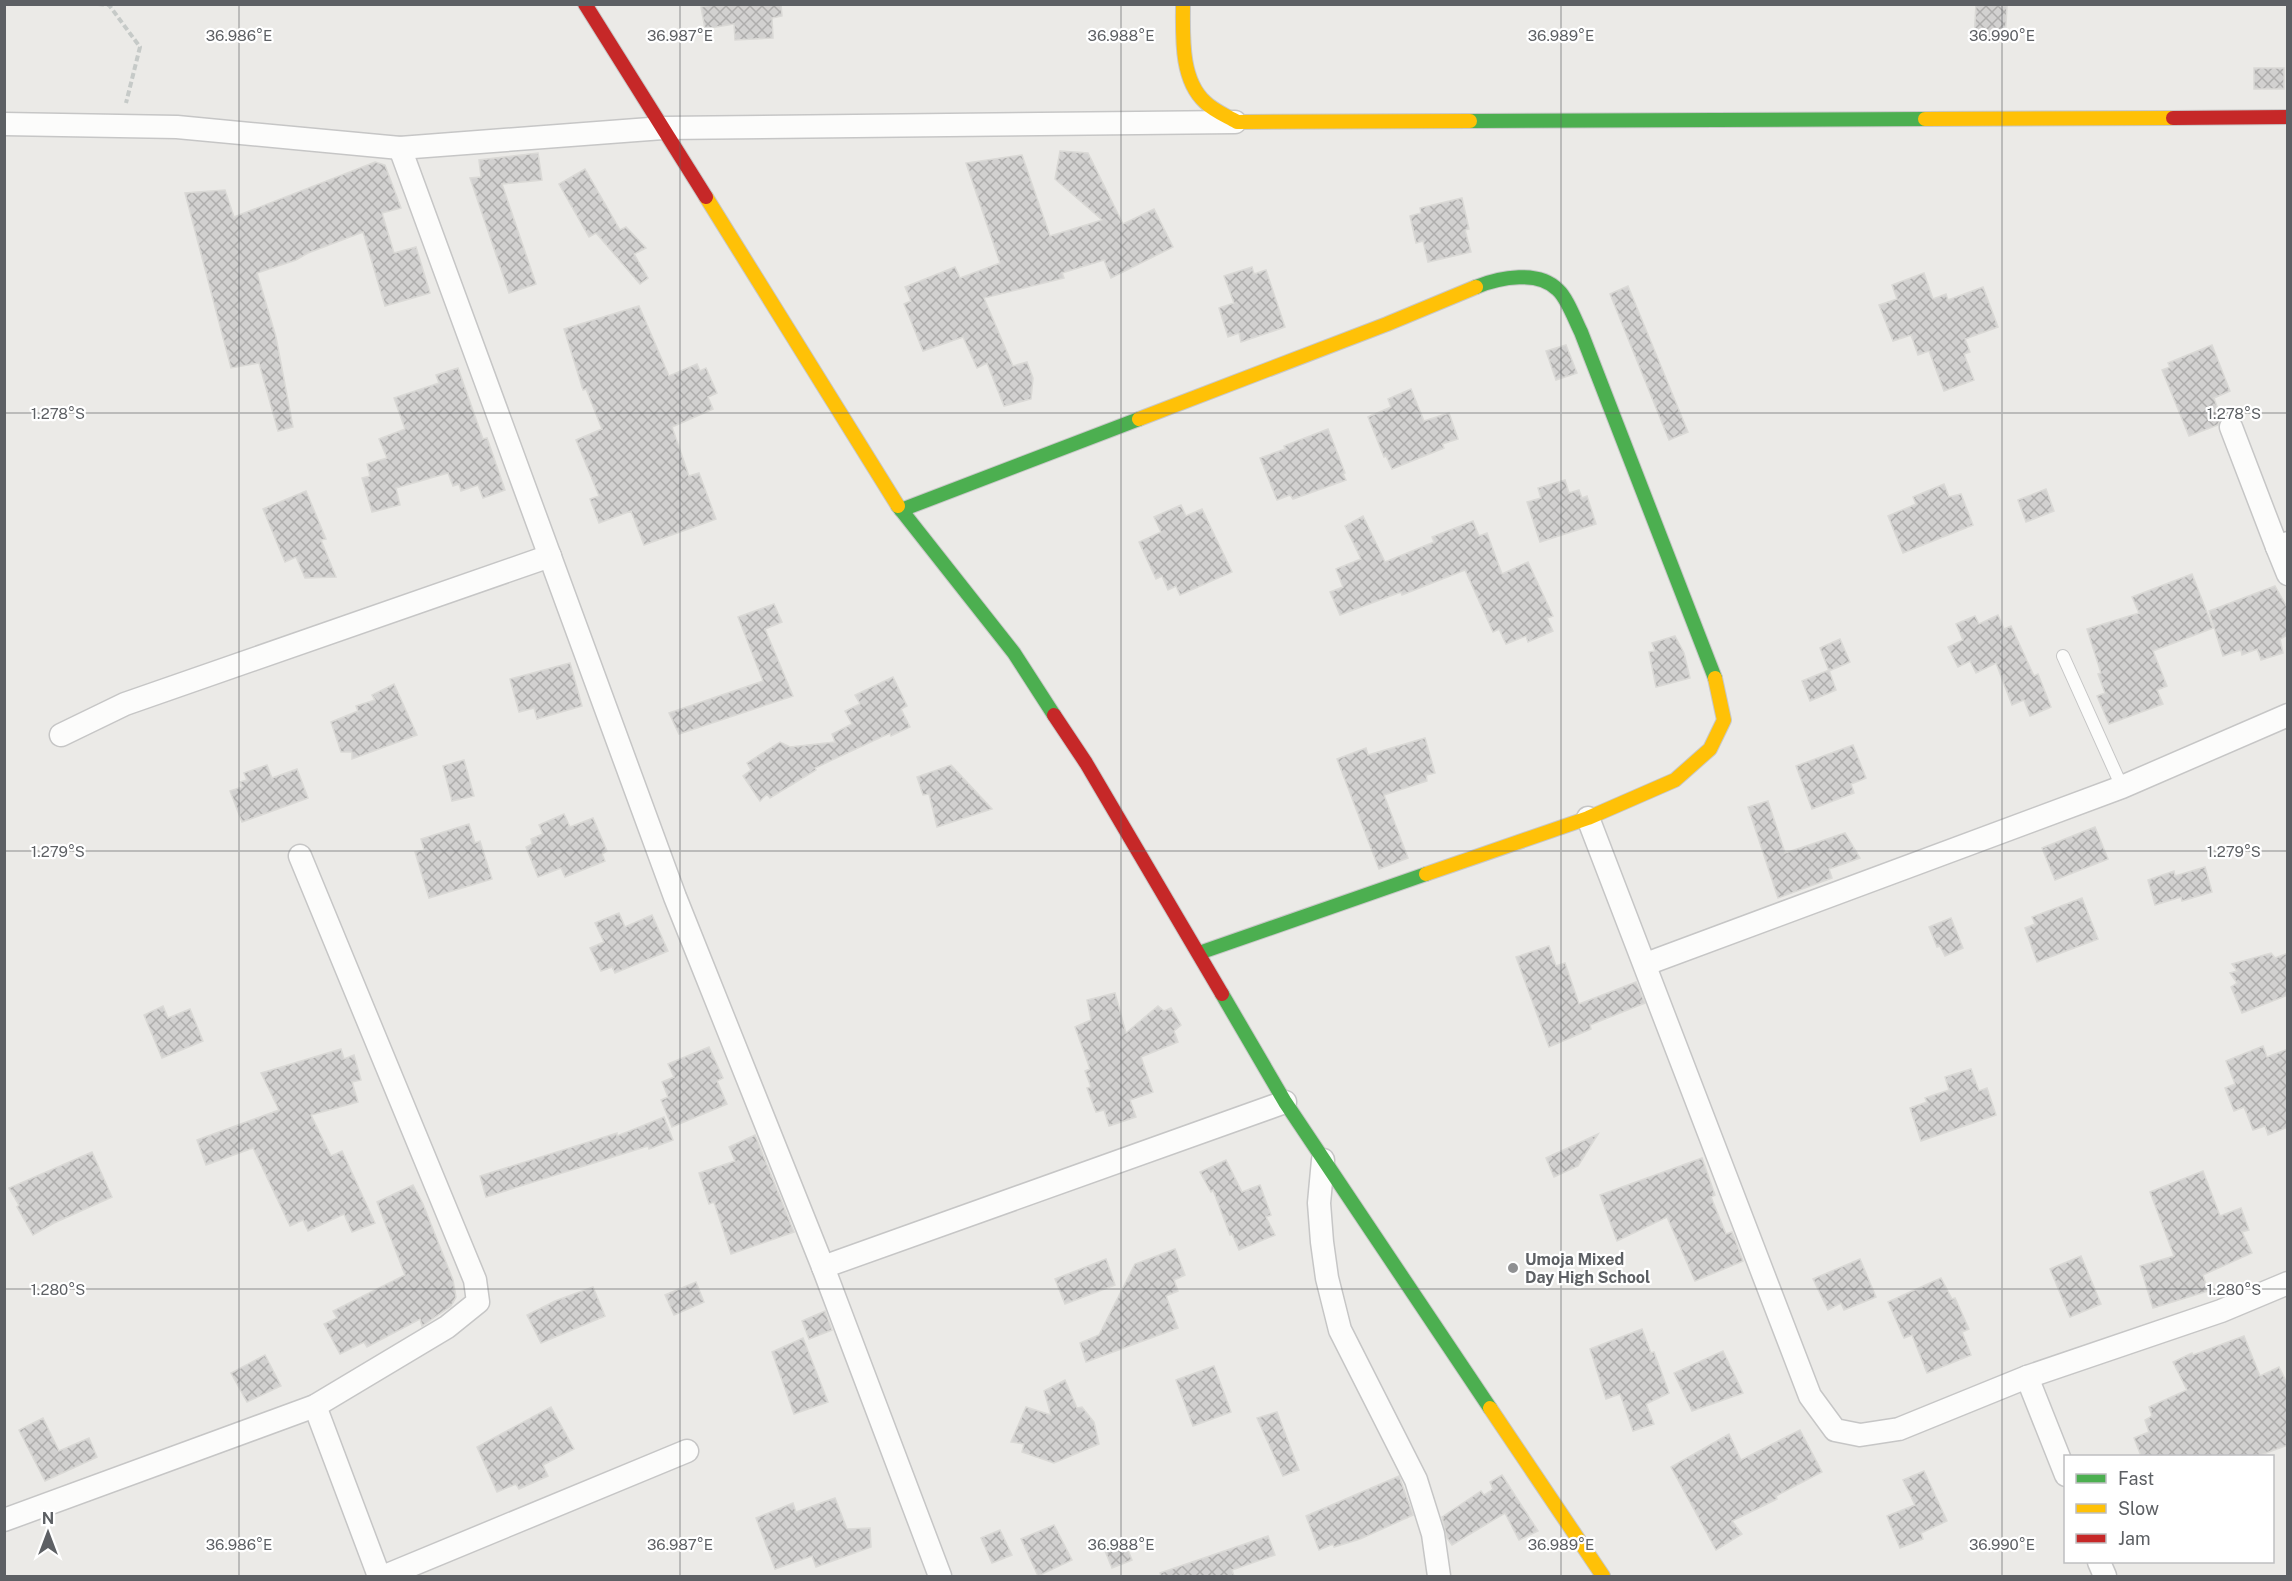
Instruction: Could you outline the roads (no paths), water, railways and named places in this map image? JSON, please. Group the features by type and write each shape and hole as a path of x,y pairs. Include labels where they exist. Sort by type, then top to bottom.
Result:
{"street":[{"path":"585,4 901,510 1014,653 1086,763 1285,1102 1603,1576"},
{"path":"1183,4 1183,30 1189,71 1202,100 1237,122"},
{"path":"4,124 177,127 400,148 663,128 1237,122 2288,117"},
{"path":"400,148 675,897 823,1267 940,1576"},
{"path":"901,510 1387,324 1486,283 1517,278 1541,278 1559,290 1581,332 1714,676 1724,720 1710,749 1675,780 1588,818 1199,952"},
{"path":"2231,427 2282,545 2288,574"},
{"path":"61,735 125,704 550,556"},
{"path":"1646,964 2122,787 2288,716"},
{"path":"1588,818 1810,1396 1835,1430 1860,1435 1899,1430 2027,1377 2221,1311 2288,1283"},
{"path":"4,1520 315,1406 447,1327 478,1302 474,1280 300,856"},
{"path":"823,1267 1285,1102"},
{"path":"1323,1160 1319,1203 1322,1242 1327,1278 1340,1330 1416,1480 1433,1534 1439,1576"},
{"path":"2027,1377 2064,1470"},
{"path":"315,1406 380,1576"},
{"path":"385,1576 687,1451"}],"lane":[{"path":"2063,656 2122,787"}],"place":[{"name":"Umoja Mixed Day High School","path":"1513,1268"}]}
